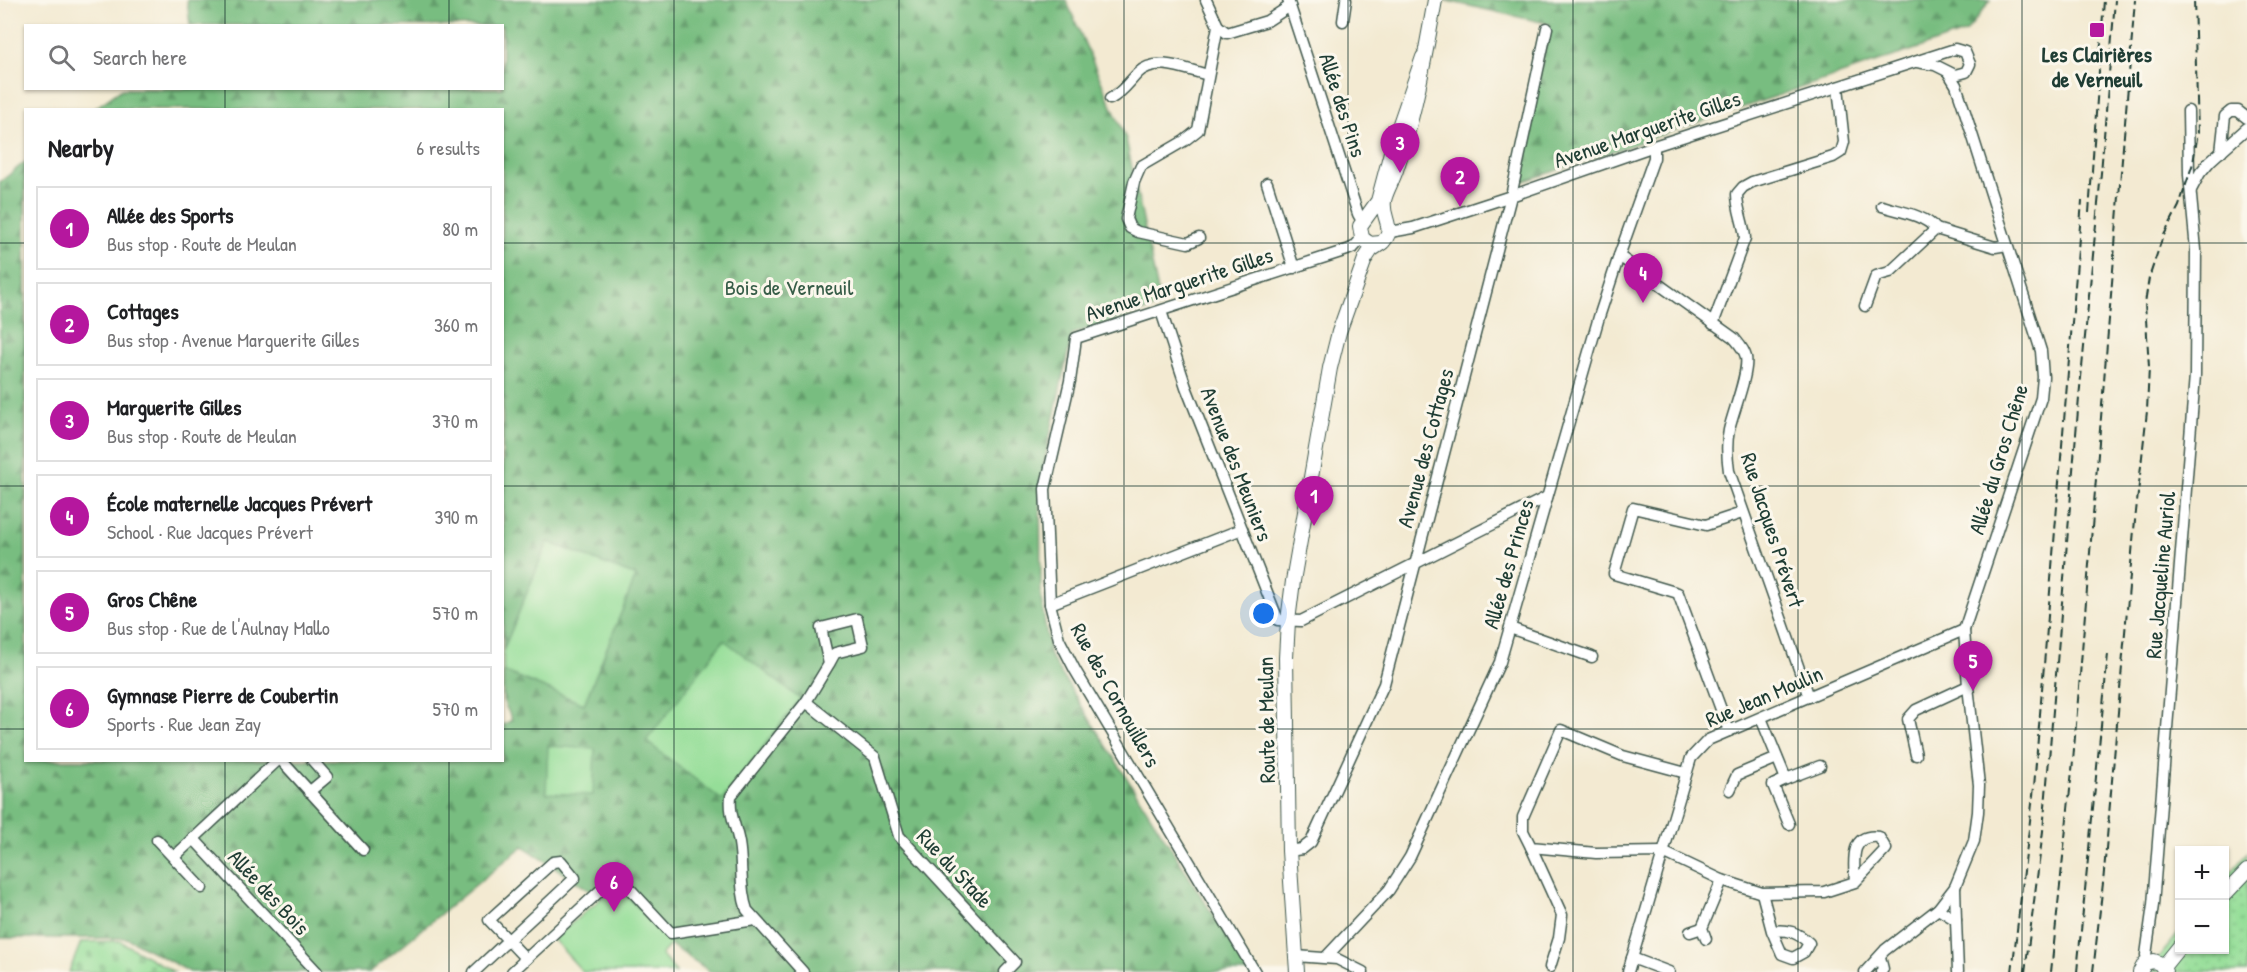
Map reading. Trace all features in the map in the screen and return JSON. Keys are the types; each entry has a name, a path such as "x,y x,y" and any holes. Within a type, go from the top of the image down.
{"main road":[{"path":"1423,57 1394,141 1376,206 1364,219 1359,230 1363,239 1374,245 1386,231 1383,202 1401,154 1423,57 1435,0"},
{"path":"1364,219 1378,215 1386,231"},
{"name":"Route de Meulan","path":"1297,972 1299,956 1292,850 1291,621 1336,370 1353,295 1362,265 1386,231"},
{"name":"Route de Meulan","path":"1362,265 1363,239"},
{"path":"2229,890 2247,871"},
{"path":"2144,967 2158,962 2164,969 2175,953"},
{"name":"Route de Meulan","path":"1299,956 1304,972"}],"street":[{"path":"1206,0 1218,26 1227,33 1267,21 1289,3"},
{"path":"1343,21 1346,0"},
{"name":"Allée des Pins","path":"1289,3 1358,214 1364,219"},
{"path":"1199,238 1188,243 1138,232 1130,228 1126,219 1134,182 1141,166 1184,141 1198,129 1218,26"},
{"name":"Avenue des Cottages","path":"1292,850 1307,846 1311,842 1384,684 1511,196 1547,28"},
{"path":"1917,62 1928,63 1947,71 1958,75 1966,72 1970,64 1968,55 1961,50 1950,51 1944,60 1947,71"},
{"name":"Avenue Marguerite Gilles","path":"1386,231 1413,228 1654,146 1950,51"},
{"path":"1110,99 1122,93 1136,75 1151,65 1163,64 1208,75"},
{"name":"Allée du Gros Chêne","path":"1865,972 1885,950 1938,909 1965,867 1974,841 1979,785 1964,630 2041,398 2043,377 2041,351 1965,112 1956,86 1947,71"},
{"name":"Allée du Gros Chêne","path":"1965,112 1963,102 1966,72"},
{"path":"1713,324 1745,238 1737,205 1737,194 1752,182 1833,157 1841,152 1844,142 1838,87"},
{"name":"Rue Jacqueline Auriol","path":"2144,967 2153,905 2195,375 2196,250 2188,111"},
{"path":"2221,152 2225,116 2235,111 2247,118"},
{"path":"2191,190 2200,173 2247,128"},
{"name":"Allée des Princes","path":"1326,957 1389,890 1410,857 1500,662 1619,256 1654,158 1654,146"},
{"name":"Avenue Marguerite Gilles","path":"1267,183 1294,268"},
{"path":"1882,206 1921,219 1936,229 1995,247 2007,245"},
{"path":"1865,306 1875,276 1890,272 1936,229"},
{"name":"Avenue Marguerite Gilles","path":"1076,338 1347,250 1363,239"},
{"path":"1347,250 1362,265"},
{"name":"Rue Jacques Prévert","path":"1619,256 1734,338 1747,359 1729,431 1726,451 1729,471 1809,698"},
{"name":"Avenue des Meuniers","path":"1161,311 1186,387 1278,620 1291,621"},
{"name":"Rue des Cornouillers","path":"1076,338 1070,381 1045,489 1050,604 1059,639 1075,670 1255,972"},
{"path":"1291,621 1301,621 1547,497"},
{"path":"1729,731 1678,593 1614,574 1633,508 1706,525 1742,513"},
{"path":"1050,604 1242,529"},
{"path":"803,972 747,910 742,897 740,844 730,810 731,796 806,702 829,664 835,653 863,646 857,619 821,628 829,664"},
{"path":"1510,628 1592,657"},
{"name":"Rue Jean Moulin","path":"1628,972 1686,773 1691,759 1699,748 1708,740 1964,630"},
{"path":"1916,754 1908,719 1916,710 1968,687"},
{"name":"Rue du Stade","path":"806,702 875,757 899,836 1015,962 1005,972"},
{"path":"1761,718 1786,779"},
{"path":"1550,967 1559,938 1562,915 1523,831 1522,817 1561,730 1623,756 1686,773"},
{"path":"1730,790 1737,775 1777,758"},
{"path":"174,857 277,762"},
{"path":"281,762 363,850"},
{"path":"309,792 327,777 314,762"},
{"path":"1789,824 1773,785 1820,766"},
{"name":"Allée des Bois","path":"193,838 317,972"},
{"path":"157,840 202,888"},
{"path":"1531,846 1596,853 1663,852 1722,880 1762,893 1824,892 1855,882"},
{"path":"474,972 508,940 574,878 561,861 553,862 489,920 508,940 526,958"},
{"path":"512,972 616,875 671,933 755,920"},
{"path":"1690,932 1704,934 1722,880"},
{"path":"1954,887 1958,972"},
{"path":"1762,893 1772,931"},
{"path":"1938,909 1956,920"},
{"path":"1299,956 1337,959 1363,972"},
{"path":"1880,957 1883,969 1881,972"},
{"path":"1632,958 1669,972"}],"green space":[{"name":"Bois de Verneuil","path":"187,0 1066,0 1126,139 1161,306 1072,334 1040,481 1041,598 1050,656 1249,972 711,972 523,846 370,972 190,972 127,938 0,938 0,182 24,163 24,762 504,762 504,724 512,720 504,702 504,671 584,704 636,576 548,542 504,649 504,108 95,108 121,90 504,90 504,24 190,24"},
{"path":"1443,0 1991,0 1966,32 1516,184 1550,24"},
{"path":"548,542 636,576 584,704 504,671 504,649"},
{"path":"724,640 800,699 722,800 646,741"},
{"path":"548,746 595,749 593,795 546,793"},
{"path":"2247,853 2247,972 2147,972 2175,938 2175,954 2229,954 2229,875"},
{"path":"616,886 673,942 661,955 676,972 583,972 553,939"},
{"path":"120,941 174,972 69,972 81,942"}],"railway":[{"path":"2089,213 2104,0"},
{"path":"2025,972 2043,831 2115,0"},
{"path":"2051,972 2073,761 2135,0"},
{"path":"2093,972 2147,411 2149,367 2145,303 2149,278 2162,239 2179,206 2193,163 2198,133 2194,0"},
{"path":"2012,972 2034,787 2082,201"},
{"path":"2077,972 2108,654"}],"place":[{"name":"Les Clairières de Verneuil","path":"2097,30"},
{"name":"Marguerite Gilles","path":"1400,173"},
{"name":"Cottages","path":"1460,207"},
{"name":"École maternelle Jacques Prévert","path":"1643,303"},
{"name":"Allée des Sports","path":"1314,526"},
{"name":"Gros Chêne","path":"1973,691"},
{"name":"Gymnase Pierre de Coubertin","path":"614,912"}]}
